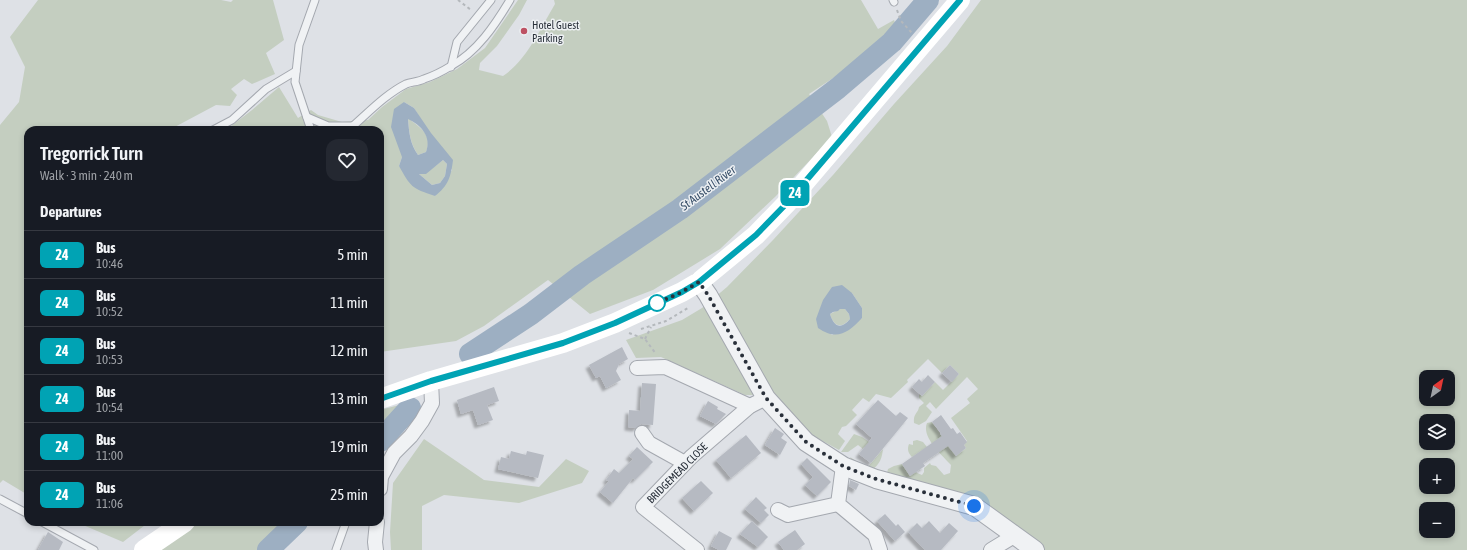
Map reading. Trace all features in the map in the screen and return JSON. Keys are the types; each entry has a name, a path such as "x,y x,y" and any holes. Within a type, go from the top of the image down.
{"main road":[{"path":"384,398 431,381 563,343 615,323 682,292 704,288 787,203 960,0"},
{"path":"144,550 179,526"}],"street":[{"path":"704,288 766,398 806,442 843,466 876,479 974,506 1035,550"},
{"path":"637,368 665,367 750,406"},
{"path":"384,473 394,452 411,436 422,421 432,403 431,381"},
{"name":"BRIDGEMEAD CLOSE","path":"697,550 643,507 685,463 750,406 766,398"},
{"path":"642,433 649,443 685,463"},
{"path":"838,504 843,466"},
{"path":"778,510 788,515 838,504"},
{"path":"838,504 875,535 880,550"},
{"path":"376,550 377,526"},
{"path":"991,550 1014,536"}],"lane":[{"path":"310,126 295,82 300,45 315,0"},
{"path":"451,67 457,42 491,0"},
{"path":"354,126 389,96 406,84 422,80 451,67 461,60 482,41 502,14 510,0"},
{"path":"221,126 232,120 266,89 296,71"},
{"path":"307,117 328,126"},
{"path":"0,499 24,512"},
{"path":"49,526 94,550"},
{"path":"336,550 345,526"}],"path":[{"path":"458,0 479,15"},
{"path":"901,21 909,30"},
{"path":"623,335 666,321 704,288"},
{"path":"645,339 651,326"},
{"path":"629,333 645,339 665,367"}],"green space":[{"path":"38,0 221,0 231,2 233,0 273,0 284,40 266,53 275,74 252,84 244,79 231,89 237,95 230,106 216,105 177,126 24,126 24,493 3,480 0,483 0,125 19,102 25,67 10,37"},
{"path":"518,0 527,0 519,15 497,46 480,63 479,70 503,76 512,69 526,53 555,4 554,0 861,0 878,29 894,20 897,28 868,55 809,94 827,121 832,137 776,196 720,249 653,290 590,314 548,280 484,326 456,341 384,351 384,126 231,126 279,87 298,118 311,110 318,115 342,122 368,120 382,107 406,89 430,82 457,69 485,48","holes":["404,102 414,108 452,170 435,196 399,166 402,157"]},
{"path":"981,0 1467,0 1467,550 1042,550 980,504 887,473 888,469 902,464 910,476 915,472 922,475 924,468 930,463 931,465 936,466 944,475 950,473 951,465 933,446 927,434 927,423 932,422 956,456 966,448 964,445 967,441 951,418 970,403 967,399 978,389 967,377 936,409 930,402 926,406 932,412 926,421 919,425 914,423 914,417 919,407 924,403 919,398 919,394 922,396 935,382 943,390 959,374 950,365 942,373 928,359 907,380 908,382 891,398 876,394 869,402 863,398 852,410 857,415 846,426 842,427 838,434 845,441 839,450 810,434 768,395 745,395 661,357 636,358 626,340 682,320 702,308 727,287 833,175 894,104 947,46","holes":["852,293 862,308 862,318 832,335 816,319"]},
{"path":"408,118 427,136 428,146 426,152 418,155 415,151 410,137"},
{"path":"443,160 447,164 445,176 440,183 432,185 419,174 434,167"},
{"path":"840,309 845,309 849,314 850,319 844,324 838,325 834,322 830,314"},
{"path":"407,403 384,429 384,409"},
{"path":"854,434 862,437 872,444 869,451 858,445 848,452 841,452"},
{"path":"424,439 484,480 539,487 566,459 589,471 582,483 519,503 444,495 422,506 422,550 391,550 390,532 393,483"},
{"path":"917,440 923,442 927,447 912,457 908,451 908,446 909,444 913,445 913,441"},
{"path":"883,449 880,461 872,470 854,464 850,457 867,468"},
{"path":"85,526 144,526 123,542"},
{"path":"194,526 286,526 260,550 158,550"}],"water":[{"path":"404,102 414,108 431,133 453,160 446,185 435,196 412,186 399,166 402,157 391,127 394,109","holes":["408,119 421,128 424,132 428,141 426,152 418,155 415,151 410,138","443,160 447,164 445,176 440,183 432,185 419,174 426,174"]},
{"path":"842,285 852,293 862,308 862,318 852,328 842,334 837,335 825,332 818,328 816,319 823,300 832,287","holes":["840,309 845,309 849,314 850,319 844,325 838,326 830,314"]}],"building":[{"path":"622,347 628,359 619,364 616,371 621,380 606,388 600,376 596,378 589,365"},
{"path":"950,365 959,374 952,382 942,373"},
{"path":"928,375 935,382 922,396 912,387 919,379 922,382"},
{"path":"642,383 656,384 653,425 641,424 636,428 628,427 629,410 640,411"},
{"path":"494,387 499,401 487,405 493,420 478,425 473,410 461,414 457,400"},
{"path":"878,400 896,416 900,412 908,418 871,463 859,454 872,438 856,424"},
{"path":"708,401 718,407 717,409 726,414 716,424 700,416"},
{"path":"941,415 951,429 953,428 957,434 960,432 967,442 964,445 966,448 956,456 948,446 923,463 925,466 910,476 902,464 942,436 932,422"},
{"path":"775,428 784,434 781,438 787,442 780,455 765,445"},
{"path":"746,435 761,453 731,478 716,460"},
{"path":"637,447 653,462 635,480 633,478 613,503 600,492 609,481 606,480 614,469 619,473 633,459 629,456"},
{"path":"511,451 526,455 527,451 544,455 538,478 498,469 501,457 509,459"},
{"path":"807,458 831,482 817,496 805,485 813,477 801,464"},
{"path":"850,480 859,484 856,490 849,486"},
{"path":"701,481 713,493 694,511 682,498"},
{"path":"756,497 767,508 764,510 769,515 761,523 745,509"},
{"path":"885,514 896,526 898,524 905,532 895,541 877,521"},
{"path":"752,521 768,537 758,547 740,534"},
{"path":"929,521 940,533 949,523 958,531 941,550 925,550 908,532 917,523 922,528"},
{"path":"795,530 805,544 797,550 784,550 778,542"},
{"path":"719,531 732,538 726,550 719,550 711,546"},
{"path":"48,532 63,542 59,550 38,550"}],"waterway":[{"name":"St Austell River","path":"470,354 531,314 582,275 680,209 838,88 892,42 928,0"},
{"name":"St Austell River","path":"384,437 410,408"},
{"name":"St Austell River","path":"268,550 293,526"}],"bus line":[{"name":"24","path":"384,397 431,381 563,343 615,323 682,292 699,282 756,235 787,203 960,0"}],"place":[{"name":"Hotel Guest Parking","path":"524,31"}],"route":[{"path":"657,303 655,304 682,292 699,282 708,295 766,398 806,442 843,466 876,479 974,506"}]}
